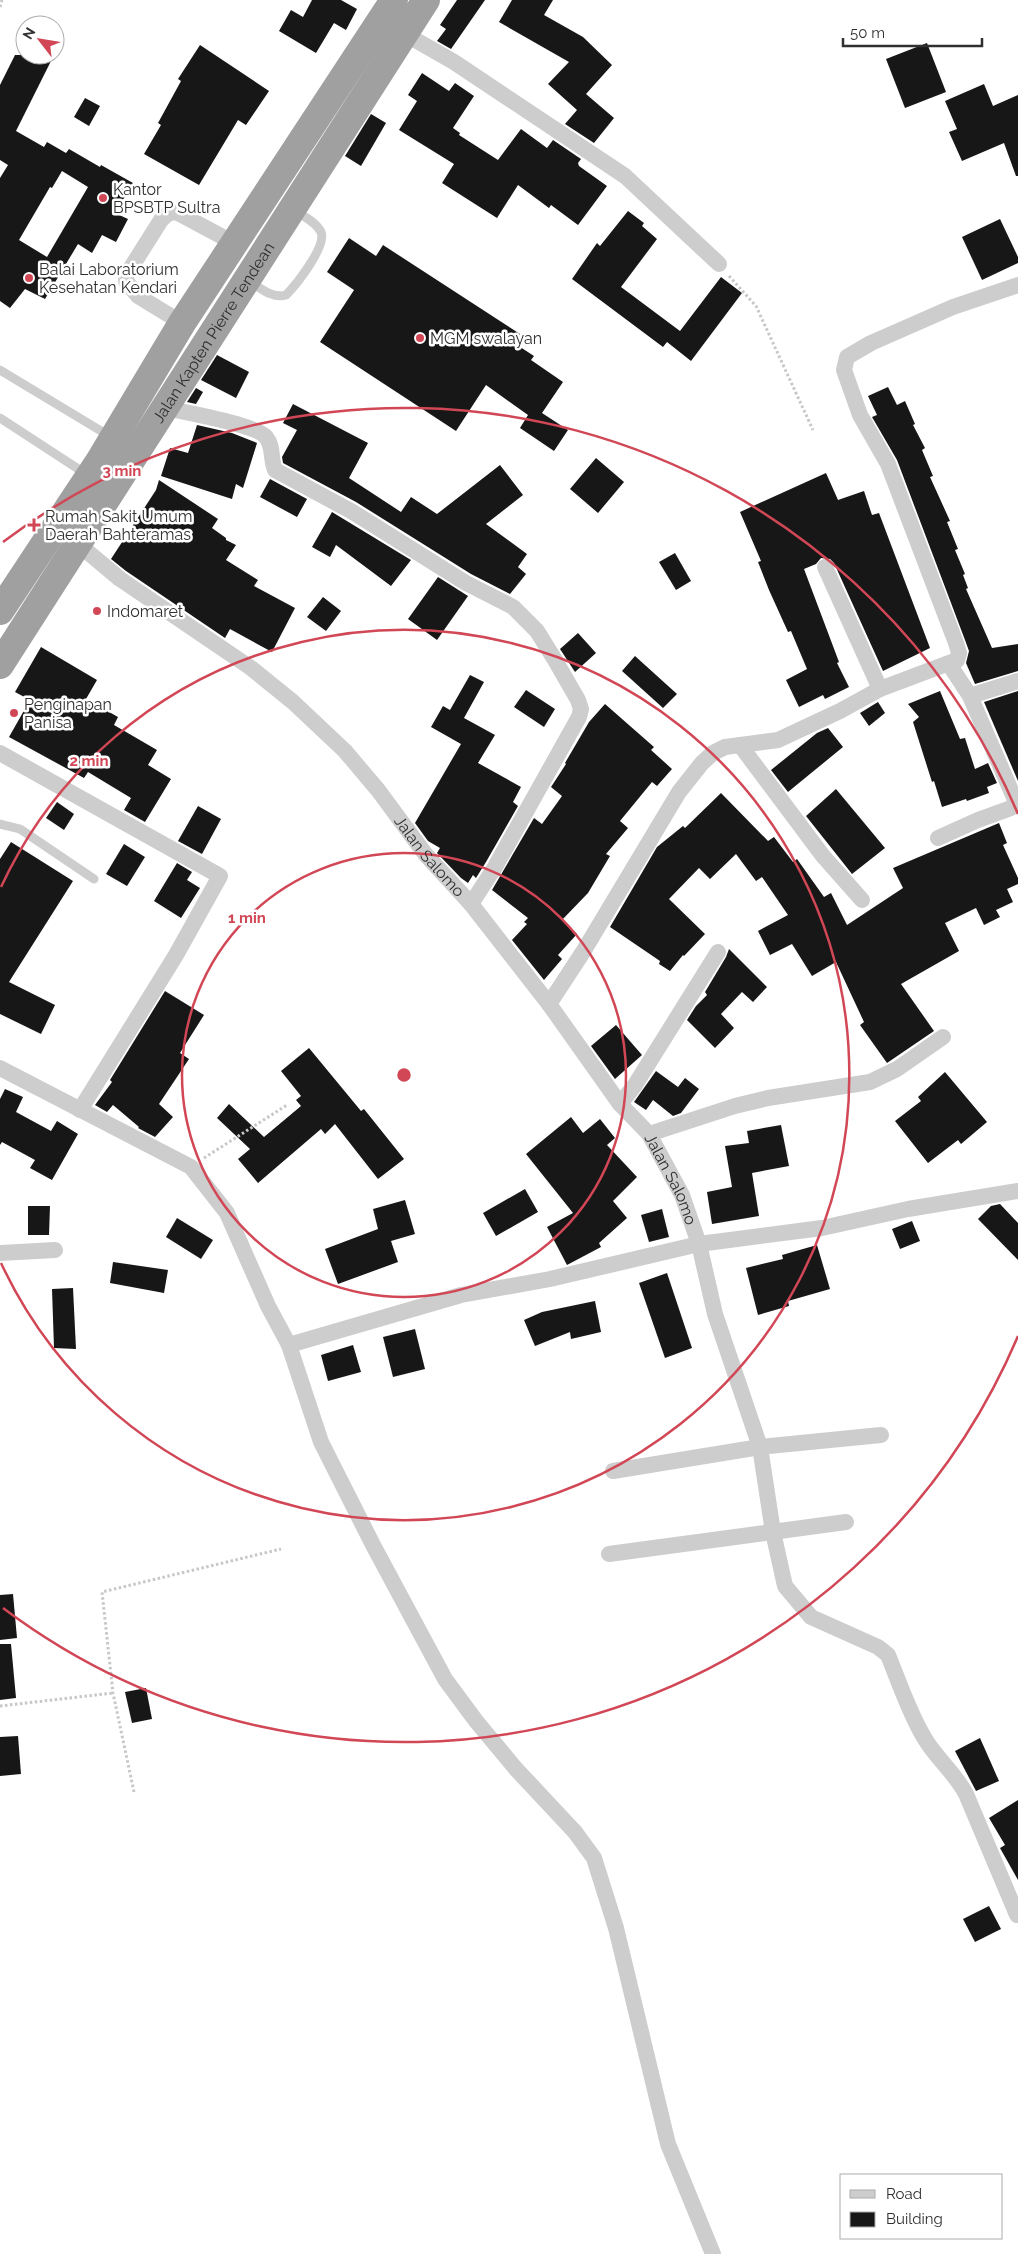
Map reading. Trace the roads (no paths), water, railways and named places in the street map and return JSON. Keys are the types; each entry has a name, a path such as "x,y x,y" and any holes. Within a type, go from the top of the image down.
{"highway":[{"name":"Jalan Kapten Pierre Tendean","path":"0,665 426,0"},
{"name":"Jalan Kapten Pierre Tendean","path":"0,611 100,458 182,323 389,1"},
{"path":"100,458 124,472"}],"street":[{"path":"405,34 454,62 626,176 719,264"},
{"path":"182,323 138,296 126,281 126,274 166,214 172,212 178,213 234,243"},
{"path":"549,1004 583,952 678,792 702,763 725,747 778,740 804,729 880,689 957,660 956,643 888,464 860,415 844,370 844,364 847,357 871,343 953,307 1018,285"},
{"path":"166,408 250,429 265,435 271,446 275,470 351,511 466,583 513,607 537,631 555,660 578,700 580,716 495,867 470,904"},
{"name":"Jalan Salomo","path":"77,543 127,583 251,668 317,724 364,771 426,855 470,904 549,1004 620,1104 649,1134 682,1195 699,1244 715,1314 760,1447 773,1532 785,1586 811,1617 878,1647 888,1655 921,1733 933,1751 959,1780 966,1794 1017,1915"},
{"path":"825,567 880,689"},
{"path":"938,838 1011,808 1016,802 970,696 949,664"},
{"path":"970,696 1018,681"},
{"path":"740,745 823,856 862,900"},
{"path":"0,753 220,876 176,955 80,1110"},
{"path":"620,1104 635,1086 718,952"},
{"path":"649,1134 735,1106 768,1098 870,1082 897,1069 942,1037"},
{"path":"0,1068 191,1167 227,1214 268,1306 289,1345 321,1442 373,1545 445,1679 476,1721 516,1769 575,1832 594,1858 616,1928 668,2144 713,2254"},
{"path":"289,1345 461,1295 550,1279 699,1244 822,1228 908,1209 1018,1190"},
{"path":"0,1253 55,1250"},
{"path":"613,1471 760,1447 881,1435"},
{"path":"609,1554 846,1522"}],"lane":[{"path":"247,279 271,294 279,297 286,295 318,252 322,242 322,234 317,226 292,208"},
{"path":"0,370 100,458"},
{"path":"0,418 100,458"},
{"path":"0,824 20,829 94,879"}],"place":[{"name":"Kantor BPSBTP Sultra","path":"103,198"},
{"name":"Balai Laboratorium Kesehatan Kendari","path":"29,278"},
{"name":"MGM swalayan","path":"420,338"},
{"name":"Rumah Sakit Umum Daerah Bahteramas","path":"34,525"},
{"name":"Indomaret","path":"97,611"},
{"name":"Penginapan Panisa","path":"14,713"}]}
